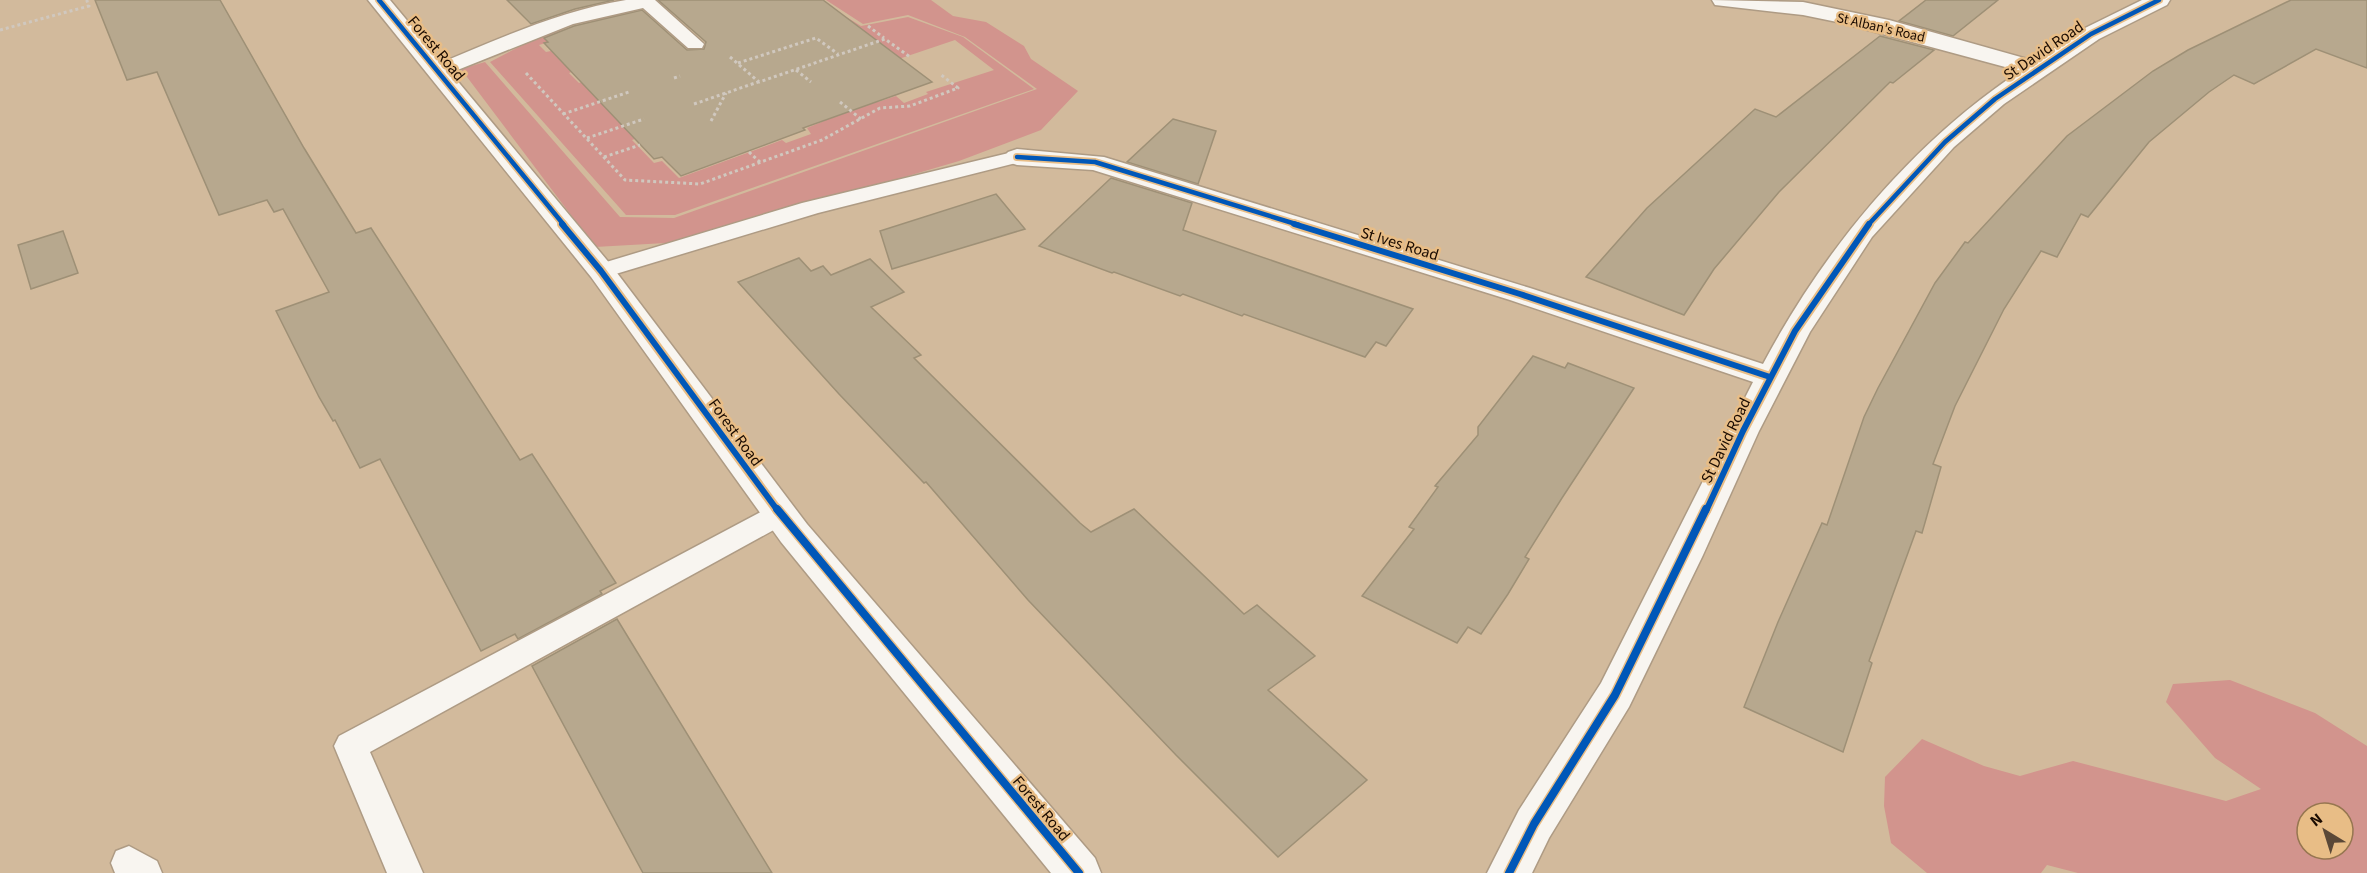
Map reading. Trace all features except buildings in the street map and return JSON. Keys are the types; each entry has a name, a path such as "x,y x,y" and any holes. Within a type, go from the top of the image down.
{"street":[{"name":"Forest Road","path":"379,0 601,271 780,514 1079,873"},
{"name":"St Alban's Road","path":"1723,0 1759,1 1884,25 2037,69"},
{"name":"St David Road","path":"1509,873 1534,824 1615,695 1770,377 1795,331 1855,242 1902,186 1995,99 2091,34 2159,0"},
{"name":"St Ives Road","path":"1017,157 1095,162 1520,294 1770,377"}],"lane":[{"path":"438,71 546,27 623,5 647,2 694,44"},
{"path":"601,271 810,208 1017,157"},
{"path":"405,873 351,746 780,514"}],"path":[{"path":"0,30 89,6 87,1 91,0"},
{"path":"868,26 910,57"},
{"path":"737,63 816,38 838,55"},
{"path":"694,104 885,39"},
{"path":"500,46 625,180 700,184 822,140 880,108 910,106 958,88 940,74"},
{"path":"732,59 759,82"},
{"path":"796,69 811,82"},
{"path":"674,78 680,76"},
{"path":"563,114 629,92"},
{"path":"711,121 727,93"},
{"path":"840,102 861,119"},
{"path":"587,138 644,119"},
{"path":"604,157 640,145"},
{"path":"749,152 760,162"}],"shaded area":[{"path":"826,0 931,0 953,16 986,22 1024,46 1031,59 1078,91 1041,130 959,161 683,242 595,247 461,69 485,62 620,217 674,218 1037,89 965,37 908,15 863,24"},
{"path":"621,12 641,14 539,45 546,52 551,51 560,60 563,59 574,71 569,73 579,83 585,81 638,138 632,140 654,163 662,161 679,178 782,140 786,143 811,134 807,128 824,121 822,118 875,100 878,102 896,96 904,103 928,94 926,92 994,70 955,40 872,68 843,15 861,26 908,17 963,37 1034,89 675,215 626,215 490,62 536,38"},
{"path":"2230,680 2315,713 2367,746 2367,873 2078,873 2047,865 2041,873 1927,873 1891,843 1884,806 1885,777 1922,739 1984,766 2020,776 2073,761 2226,801 2261,789 2215,758 2166,702 2173,684"}],"cycle path":[{"path":"379,0 601,271 794,533 1079,873"},
{"path":"1509,873 1534,824 1615,695 1685,555 1743,431 1795,331 1862,232 1945,142 1995,99 2091,34 2159,0"},
{"path":"1017,157 1095,162 1520,294 1770,377"}]}
